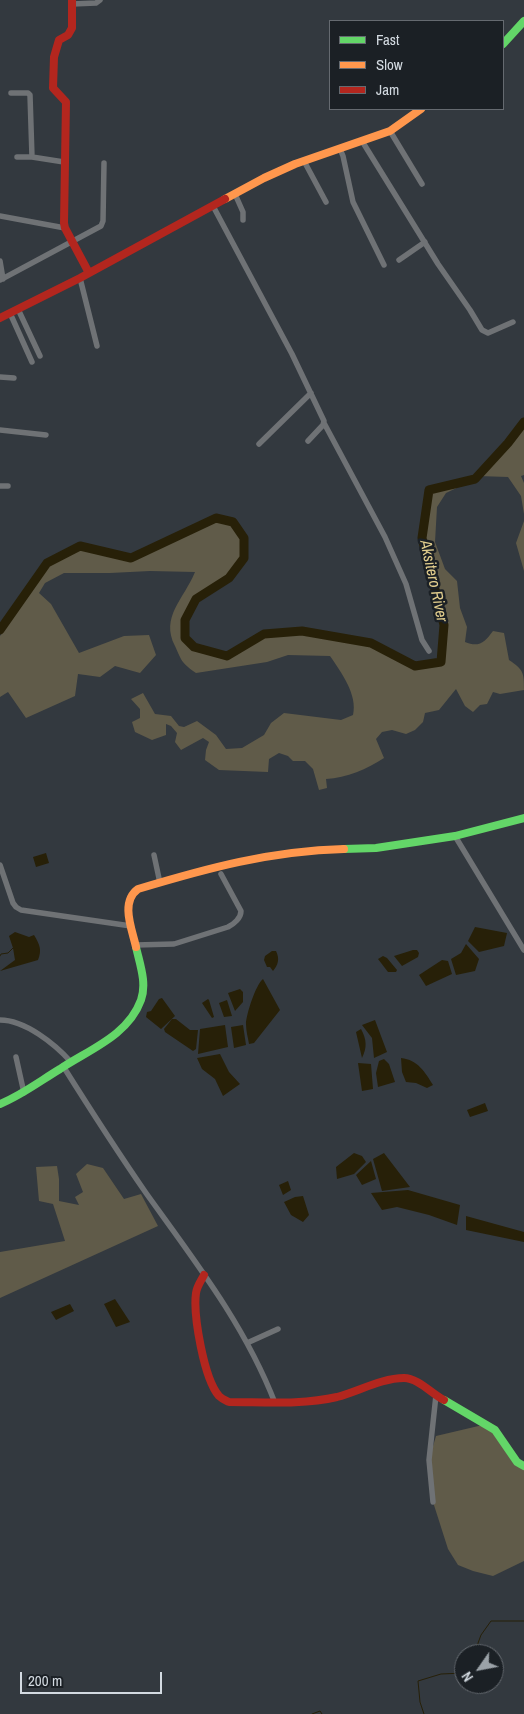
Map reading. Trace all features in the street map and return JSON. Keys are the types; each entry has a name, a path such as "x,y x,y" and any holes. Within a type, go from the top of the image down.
{"street":[{"path":"89,273 65,228 64,162 66,102 53,88 58,40 69,34 72,28 72,2 96,3 100,0"},
{"path":"504,43 524,21"},
{"path":"11,93 28,93 30,95 32,157"},
{"path":"0,318 80,278 264,178 304,161 390,131 420,110"},
{"path":"390,131 422,184"},
{"path":"362,141 446,277 482,330 488,333 513,322"},
{"path":"340,148 353,202 384,265"},
{"path":"17,157 32,157 64,162"},
{"path":"304,161 326,202"},
{"path":"0,261 2,280 87,232 98,228 102,224 104,163"},
{"path":"234,194 243,212 243,220"},
{"path":"213,206 288,346 324,423 385,537 406,584 422,640 429,651"},
{"path":"0,216 65,228"},
{"path":"399,260 425,242"},
{"path":"80,278 97,346"},
{"path":"18,309 40,356"},
{"path":"10,313 32,362"},
{"path":"0,377 14,378"},
{"path":"258,444 311,393"},
{"path":"308,441 324,423"},
{"path":"0,430 46,435"},
{"path":"0,486 8,486"},
{"path":"0,1104 13,1100 119,1032 140,1006 144,995 144,984 131,926 128,899 130,894 213,867 254,858 308,850 376,848 454,836 524,818"},
{"path":"454,836 524,950"},
{"path":"154,856 160,883"},
{"path":"0,865 16,908 131,926"},
{"path":"136,945 174,944 228,927 234,923 240,916 241,911 221,874"},
{"path":"0,1020 11,1021 27,1028 51,1043 67,1064 118,1153 204,1274 247,1342 275,1402"},
{"path":"16,1057 24,1093"},
{"path":"204,1274 196,1292 203,1360 212,1385 222,1399 229,1402 300,1402 336,1397 390,1380 404,1378 421,1384 436,1395 487,1424 495,1430 517,1462 524,1466"},
{"path":"247,1342 278,1329"},
{"path":"433,1502 429,1460 436,1395"}],"shaded area":[{"path":"524,420 524,475 521,476 524,483 524,514 521,496 508,477 478,476"},
{"path":"475,479 446,493 437,507 435,542 445,569 457,581 460,608 467,627 465,642 478,644 484,641 493,631 504,633 509,660 522,672 524,690 500,694 493,692 487,704 480,705 473,712 465,706 456,689 439,710 425,713 423,722 415,730 406,734 392,730 382,732 376,739 384,758 357,772 342,777 326,779 327,788 319,790 313,769 305,761 293,761 288,756 279,753 269,759 268,772 219,770 205,760 209,742 203,738 181,750 175,742 177,733 171,726 166,724 166,735 152,740 135,732 132,722 140,718 140,709 131,699 143,693 155,714 171,716 179,726 184,727 197,721 216,735 226,749 242,748 264,735 271,723 284,713 341,720 353,715 353,700 348,684 330,656 288,655 267,662 196,673 188,667 181,659 175,646 170,626 175,608 195,572 64,573 45,583 39,593 51,604 79,653 124,636 149,635 156,655 140,673 115,666 100,677 78,674 75,696 26,718 8,692 0,697 0,636 34,588 47,563 80,546 131,558 216,518 233,522 244,538 244,558 229,578 196,599 185,620 185,638 194,647 227,656 264,634 302,631 371,643 415,666 440,662 444,625 422,538 429,490"},
{"path":"524,521 524,571 516,543"},
{"path":"46,853 49,863 36,867 33,857"},
{"path":"475,927 507,933 504,946 479,952 468,941"},
{"path":"15,932 29,937 34,935 40,948 38,960 0,971 15,960 9,936"},
{"path":"466,944 479,959 475,971 456,975 451,959 461,953"},
{"path":"417,950 419,953 418,957 402,966 394,956"},
{"path":"272,951 276,951 278,959 273,971 270,967 267,967 264,960 265,956"},
{"path":"383,956 397,970 396,972 388,972 378,959"},
{"path":"442,960 448,961 452,974 426,986 419,975"},
{"path":"263,979 280,1010 254,1043 249,1044 246,1020 255,993"},
{"path":"240,989 243,992 243,1002 235,1011 228,993"},
{"path":"162,998 175,1016 161,1029 146,1017 147,1012 151,1011 159,999"},
{"path":"208,999 214,1017 212,1018 202,1003"},
{"path":"227,1000 232,1016 224,1017 219,1003"},
{"path":"172,1019 176,1019 190,1030 198,1030 196,1049 193,1051 165,1032 164,1029"},
{"path":"375,1020 387,1052 374,1058 372,1038 362,1025"},
{"path":"225,1025 228,1047 198,1054 200,1029"},
{"path":"243,1025 246,1045 234,1048 231,1027"},
{"path":"361,1029 366,1044 362,1058 356,1032"},
{"path":"220,1054 229,1072 240,1084 223,1096 215,1079 202,1069 197,1058"},
{"path":"401,1058 416,1064 424,1071 433,1085 427,1088 416,1083 406,1082 402,1072"},
{"path":"384,1059 389,1064 395,1082 378,1087 376,1073 379,1061"},
{"path":"358,1063 371,1064 373,1089 362,1091"},
{"path":"485,1103 488,1111 470,1117 467,1110"},
{"path":"354,1153 362,1156 366,1162 354,1174 337,1179 336,1167"},
{"path":"384,1153 410,1187 382,1191 373,1159"},
{"path":"371,1161 376,1179 362,1185 356,1175"},
{"path":"87,1164 103,1168 124,1199 141,1194 158,1226 0,1298 0,1252 65,1241 53,1204 39,1201 36,1167 57,1166 59,1201 79,1205 75,1197 83,1192 76,1174"},
{"path":"288,1181 291,1190 283,1195 279,1185"},
{"path":"408,1190 460,1205 457,1225 429,1215 397,1207 382,1210 371,1193"},
{"path":"303,1196 309,1215 303,1222 291,1215 284,1202"},
{"path":"466,1216 524,1232 524,1242 466,1230"},
{"path":"115,1299 130,1322 116,1327 104,1304"},
{"path":"70,1304 74,1311 56,1320 51,1312"},
{"path":"487,1424 524,1465 524,1561 493,1576 458,1565 448,1549 433,1502 429,1460 436,1436"}],"waterway":[{"name":"Aksitero River","path":"0,630 47,563 80,546 131,558 216,518 233,522 244,538 244,558 229,578 196,599 185,620 185,638 194,647 227,656 264,634 302,631 371,643 415,666 441,662 444,625 422,538 429,490 475,479 508,443 524,422"},
{"path":"0,956 1,954 8,953 13,948"},
{"path":"478,1644 481,1635 491,1621 524,1621"},
{"path":"424,1714 420,1702 418,1681 441,1674 454,1673"},
{"path":"312,1714 320,1711 322,1714"}],"traffic: fast":[{"path":"504,43 524,21"},
{"path":"344,849 376,848 455,836 524,818"},
{"path":"0,1104 106,1041 127,1023 135,1013 143,994 142,974 136,947"},
{"path":"444,1400 495,1430 517,1462 524,1466"}],"traffic: slow":[{"path":"225,199 295,164 390,131 420,110"},
{"path":"136,947 128,908 133,894 138,889 189,874 265,857 317,850 344,849"}],"traffic: jam":[{"path":"72,0 72,28 68,35 59,40 54,57 53,88 66,102 64,223 89,273"},
{"path":"0,318 80,278 225,199"},
{"path":"204,1275 196,1293 196,1316 204,1362 214,1388 219,1396 229,1402 324,1400 379,1382 404,1378 420,1383 444,1400"}]}
